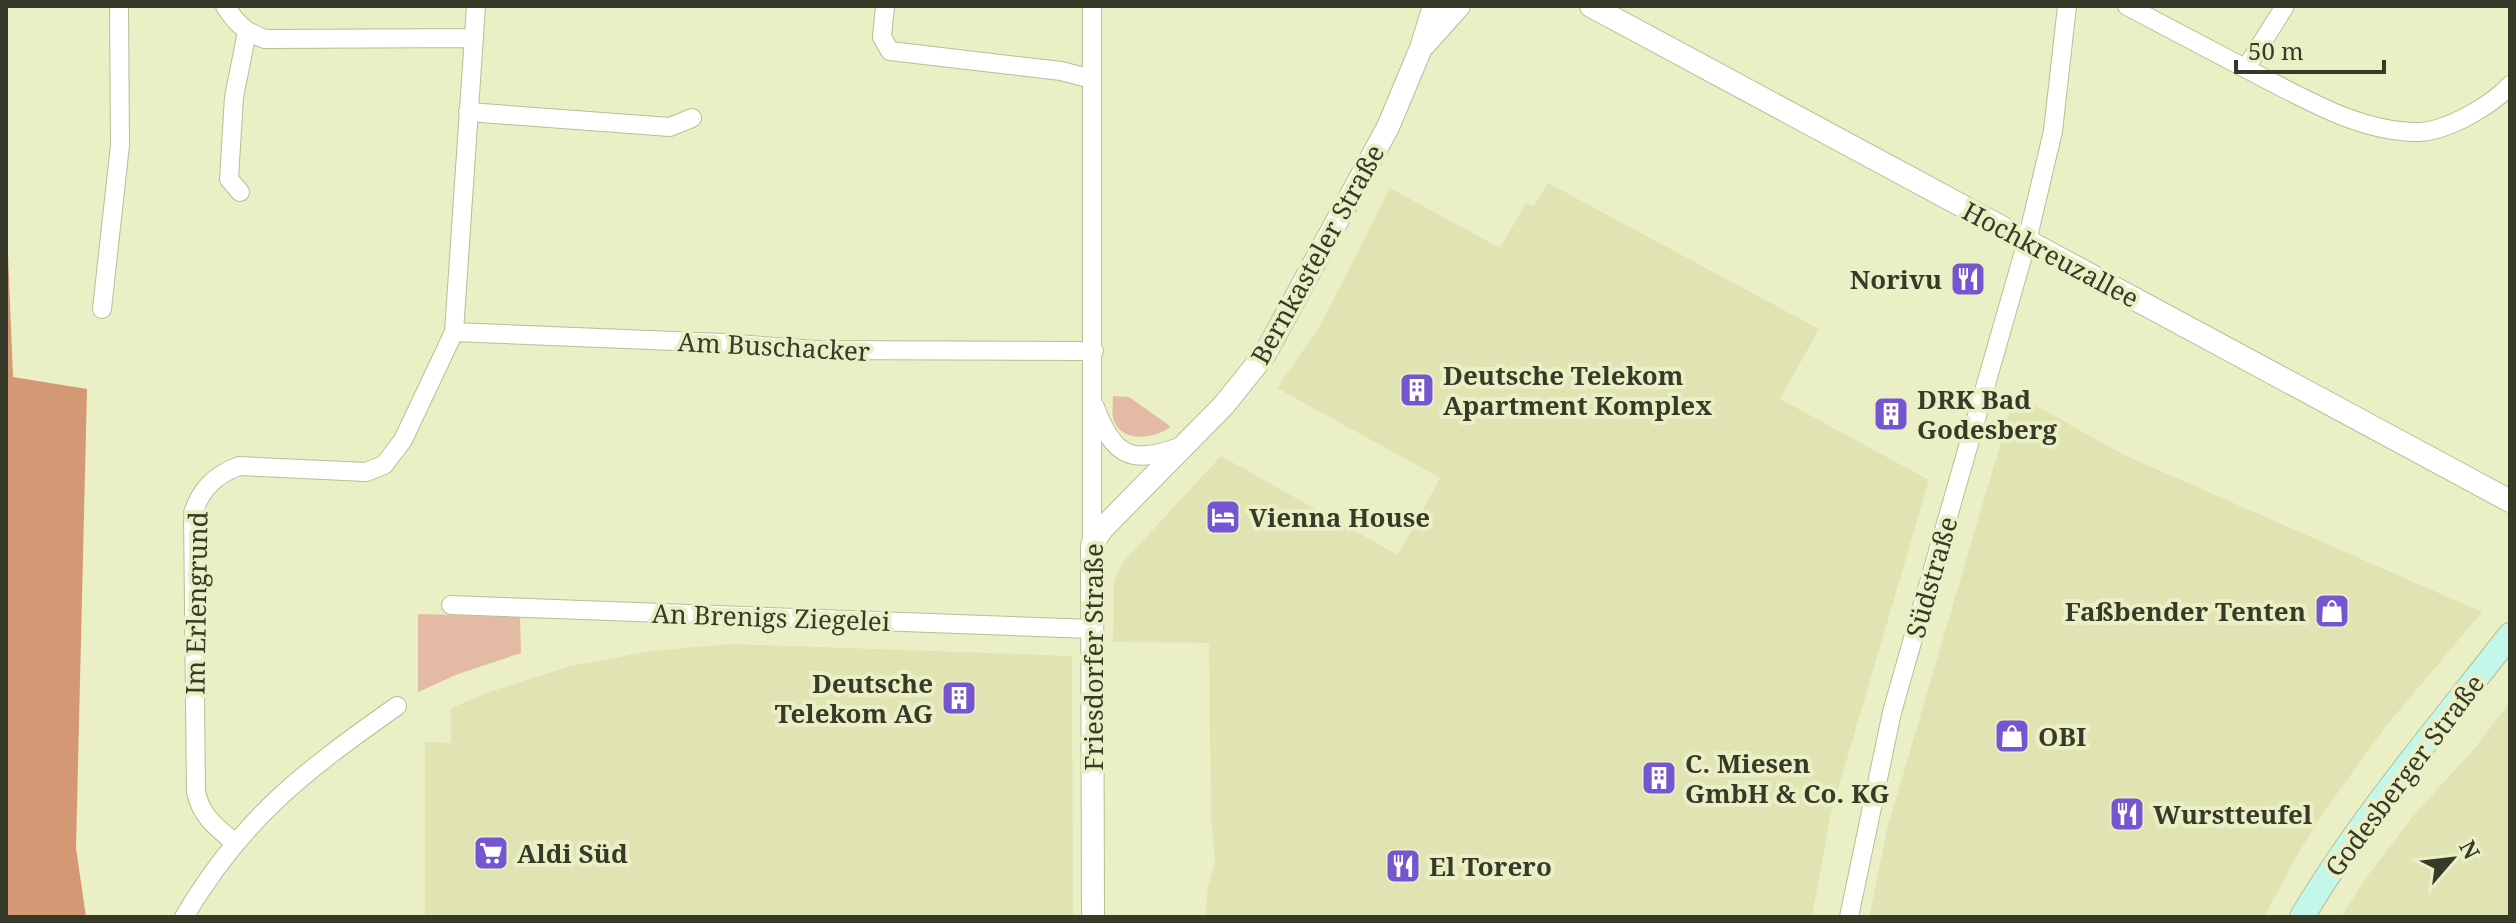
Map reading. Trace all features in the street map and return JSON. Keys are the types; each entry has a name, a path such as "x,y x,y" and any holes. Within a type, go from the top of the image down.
{"main road":[{"name":"Godesberger Straße","path":"2302,917 2377,802 2510,635"}],"street":[{"path":"102,309 120,145 119,6"},
{"path":"225,6 235,22 247,32 265,39 474,38"},
{"name":"Im Erlengrund","path":"234,842 206,817 199,806 196,792 193,513 198,498 214,480 239,466 366,472 384,465 403,440 454,332 476,6"},
{"path":"885,6 882,37 890,51 1061,71 1092,79"},
{"name":"Friesdorfer Straße","path":"1092,6 1093,917"},
{"name":"Bernkasteler Straße","path":"1092,545 1108,522 1224,405 1265,354 1388,127 1421,48 1434,6"},
{"path":"1421,48 1459,6"},
{"name":"Hochkreuzallee","path":"1591,6 2510,501"},
{"name":"Südstraße","path":"1849,917 1892,712 2027,241 2053,131 2067,6"},
{"path":"2127,6 2347,117 2390,130 2422,132 2467,117 2489,105 2510,85"},
{"path":"2246,68 2285,6"},
{"path":"240,192 229,179 234,97 247,32"},
{"path":"468,112 670,127 692,118"},
{"name":"Am Buschacker","path":"454,332 749,344 816,350 1094,351"},
{"name":"Friesdorfer Straße","path":"1091,397 1101,424 1126,454 1139,457 1159,455 1187,444"},
{"name":"An Brenigs Ziegelei","path":"451,605 1092,629"},
{"path":"184,917 234,842 299,777 397,706"},
{"path":"195,898 204,917"}],"shaded area":[{"path":"1548,183 1819,329 1780,399 1929,480 1831,813 1812,917 1205,917 1208,887 1215,863 1211,817 1209,643 1113,642 1114,582 1118,572 1124,561 1221,456 1398,555 1440,478 1277,388 1320,326 1390,188 1500,248 1526,203 1534,206"},
{"path":"6,205 13,377 87,389 76,848 86,917 6,917"},
{"path":"2015,394 2124,455 2482,612 2386,726 2326,809 2264,917 1869,917 1887,829"},
{"path":"1113,396 1129,397 1169,428 1148,436 1126,434 1114,420"},
{"path":"418,614 520,617 521,653 458,674 418,692"},
{"path":"731,644 1072,656 1073,917 425,917 425,742 451,743 451,708 492,691 571,666 650,651"},
{"path":"2510,702 2510,917 2341,917 2368,875 2414,815 2474,749"}],"place":[{"name":"Norivu","path":"1968,279"},
{"name":"Deutsche Telekom Apartment Komplex","path":"1417,390"},
{"name":"DRK Bad Godesberg","path":"1891,414"},
{"name":"Vienna House","path":"1223,517"},
{"name":"Faßbender Tenten","path":"2332,611"},
{"name":"Deutsche Telekom AG","path":"959,698"},
{"name":"OBI","path":"2012,736"},
{"name":"C. Miesen GmbH & Co. KG","path":"1659,778"},
{"name":"Wurstteufel","path":"2127,814"},
{"name":"Aldi Süd","path":"491,853"},
{"name":"El Torero","path":"1403,866"}]}
